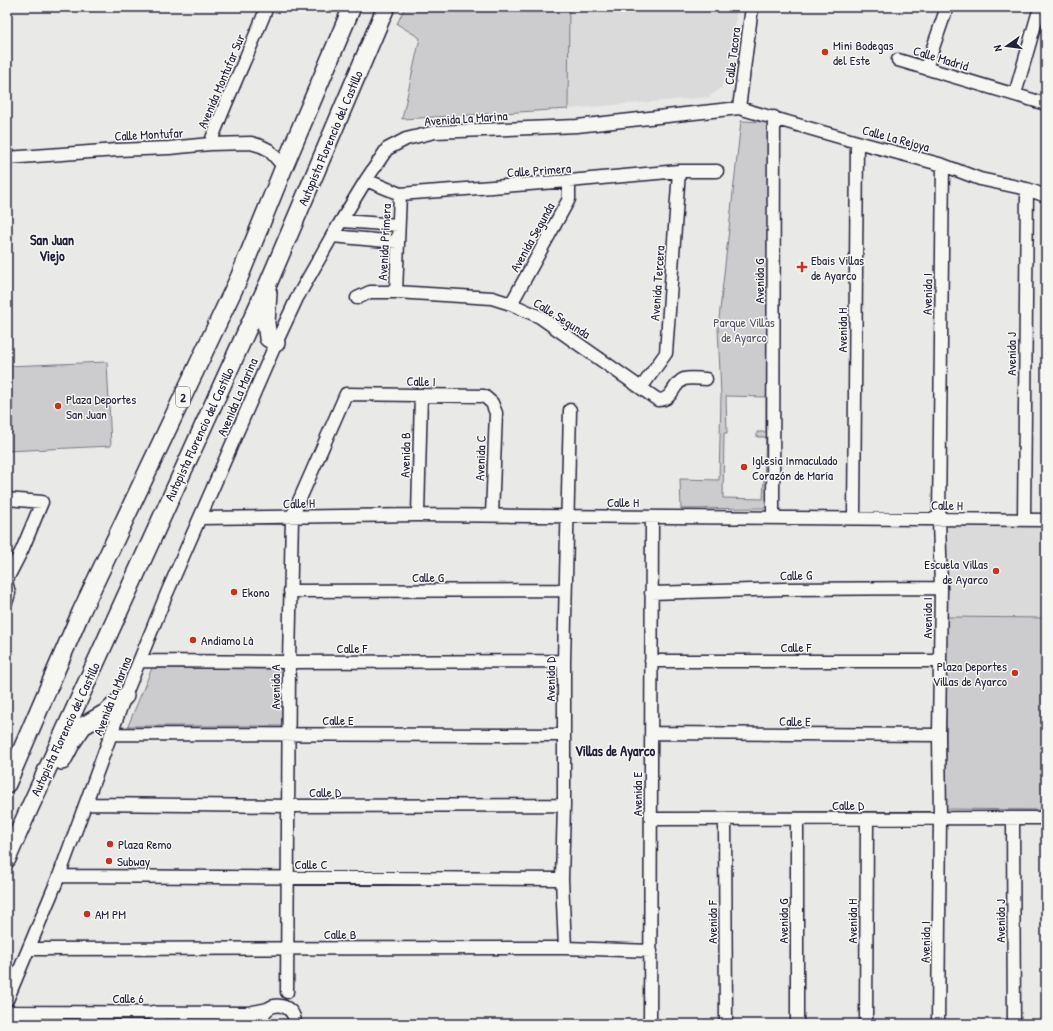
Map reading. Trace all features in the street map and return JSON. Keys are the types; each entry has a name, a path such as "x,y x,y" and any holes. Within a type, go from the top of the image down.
{"highway":[{"name":"2","path":"7,784 80,612 239,278 352,7"},
{"name":"Autopista Florencio del Castillo","path":"7,860 268,284 386,7"},
{"path":"268,284 266,323 268,338 276,343"},
{"path":"20,829 45,794 72,742 83,726 107,712 126,696"}],"street":[{"name":"Avenida Montufar Sur","path":"210,144 223,108 267,7"},
{"name":"Calle Tacora","path":"739,108 752,7"},
{"path":"926,68 947,7"},
{"path":"1015,94 1040,7"},
{"name":"Calle Madrid","path":"898,60 1046,104"},
{"name":"Calle La Rejoya","path":"739,108 943,165 980,179 1027,189 1046,196"},
{"name":"Avenida La Marina","path":"7,1000 59,876 140,661 276,343 297,298 332,236 387,149 406,139 435,132 577,126 739,108"},
{"name":"Avenida G","path":"773,518 774,117"},
{"name":"Avenida H","path":"854,518 857,142"},
{"name":"Calle Montufar","path":"7,158 210,144 251,143 270,150 284,167"},
{"name":"Avenida I","path":"938,1024 941,588 939,519 943,165"},
{"name":"Calle Primera","path":"366,180 400,194 569,182 679,171 717,171"},
{"name":"Avenida Tercera","path":"642,388 666,354 679,171"},
{"name":"Avenida Segunda","path":"511,304 569,199 569,182"},
{"name":"Avenida J","path":"1024,520 1027,189"},
{"name":"Avenida Primera","path":"396,292 400,194"},
{"path":"342,220 398,225"},
{"path":"332,236 397,242"},
{"name":"Calle Segunda","path":"357,298 370,292 396,292 492,298 511,304 540,317 658,400 664,400 669,396 680,381 684,379 689,378 706,380"},
{"name":"Calle I","path":"346,394 484,396 492,403"},
{"name":"Avenida A","path":"288,992 289,662 292,517 346,394"},
{"name":"Avenida B","path":"418,515 420,396"},
{"name":"Avenida C","path":"492,403 496,413 492,515"},
{"name":"Avenida D","path":"565,948 562,879 564,805 564,661 570,410"},
{"path":"7,499 42,502 22,550 7,579"},
{"name":"Calle H","path":"200,518 492,515 1046,520"},
{"name":"Avenida E","path":"650,1024 652,517"},
{"path":"7,585 9,593 7,600"},
{"name":"Calle G","path":"651,592 941,588"},
{"name":"Calle G","path":"290,591 565,590"},
{"name":"Calle F","path":"140,661 564,661"},
{"name":"Calle F","path":"651,661 940,661"},
{"name":"Calle E","path":"651,732 939,735"},
{"name":"Calle E","path":"112,734 564,734"},
{"name":"Calle D","path":"86,804 289,806 564,805"},
{"name":"Avenida G","path":"797,818 797,1024"},
{"name":"Calle D","path":"651,819 1046,818"},
{"name":"Avenida F","path":"725,819 726,1024"},
{"name":"Avenida H","path":"866,1024 867,819"},
{"name":"Avenida J","path":"1013,819 1014,1024"},
{"name":"Calle C","path":"59,876 562,879"},
{"name":"Calle B","path":"29,949 565,948 650,951"},
{"name":"Calle 6","path":"7,1012 248,1013 268,1009 278,1005 288,1008 292,1012 296,1023"},
{"path":"248,1013 261,1024 264,1013 268,1009"},
{"path":"153,1012 160,1024"}],"shaded area":[{"path":"569,7 737,7 730,68 721,88 709,97 568,109"},
{"name":"Escuela Villas de Ayarco","path":"945,524 1046,526 1046,618 946,617"}],"green space":[{"path":"405,7 569,7 568,109 402,119 420,38 397,24"},
{"name":"Parque Villas de Ayarco","path":"741,121 770,122 768,506 765,508 681,509 680,479 719,480 721,395 718,328","holes":["726,396 766,397 766,432 757,432 757,437 766,437 763,499 723,498 724,433 727,433"]},
{"name":"Plaza Deportes San Juan","path":"107,362 111,446 7,451 7,366"},
{"path":"946,617 1046,618 1046,810 946,809"},
{"path":"152,668 284,669 282,726 128,726"}],"place":[{"name":"Mini Bodegas del Este","path":"825,52"},
{"name":"Ebais Villas de Ayarco","path":"802,267"},
{"name":"Plaza Deportes San Juan","path":"58,406"},
{"name":"Iglesia Inmaculado Corazón de María","path":"744,467"},
{"name":"Escuela Villas de Ayarco","path":"996,571"},
{"name":"Ekono","path":"234,592"},
{"name":"Andiamo Là","path":"193,640"},
{"name":"Plaza Deportes Villas de Ayarco","path":"1015,673"},
{"name":"Plaza Remo","path":"110,844"},
{"name":"Subway","path":"109,861"},
{"name":"AM PM","path":"87,914"}],"district":[{"name":"San Juan Viejo","path":"52,248"},
{"name":"Villas de Ayarco","path":"615,750"}]}
